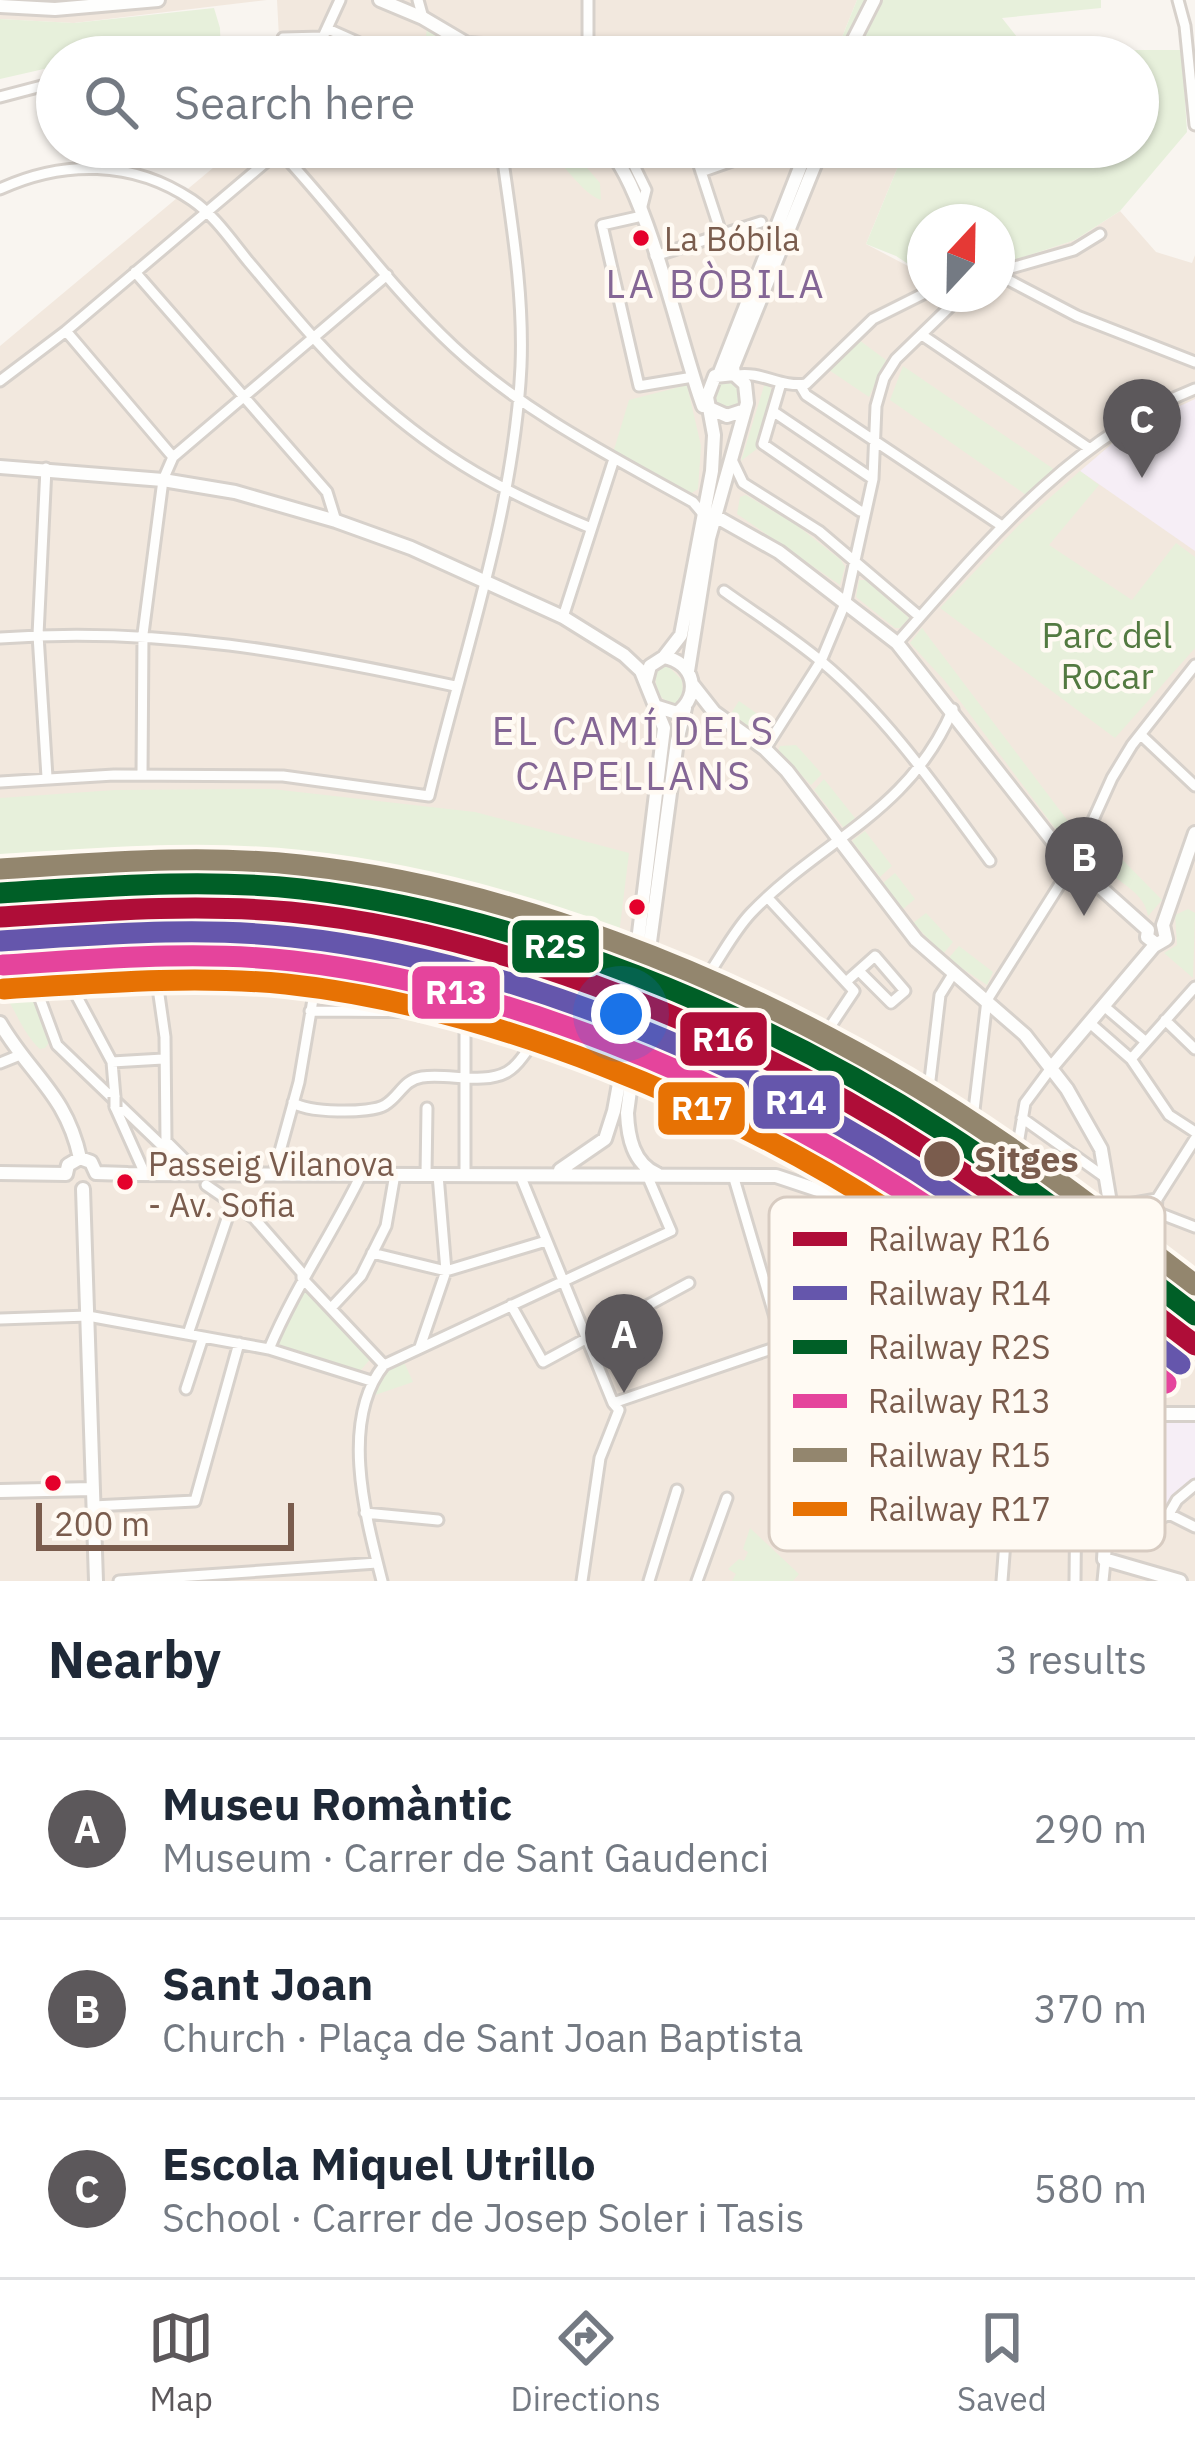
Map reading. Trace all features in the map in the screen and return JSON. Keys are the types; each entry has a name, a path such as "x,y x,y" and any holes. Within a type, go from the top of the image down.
{"street":[{"path":"0,6 55,9 158,0"},
{"path":"324,36 340,0"},
{"path":"418,0 423,18"},
{"path":"588,0 588,36"},
{"path":"857,36 874,0"},
{"path":"1178,0 1195,125"},
{"path":"390,2 451,36"},
{"path":"328,29 344,36"},
{"path":"0,97 36,88"},
{"path":"0,189 56,170 103,168 157,182 206,211 313,337 408,427 449,459 506,493 590,528"},
{"path":"0,381 66,331 257,168"},
{"path":"297,168 450,344 518,400 693,502 709,516 779,552 897,643 1038,823 1148,930 1149,940 1156,944"},
{"path":"0,782 47,777 283,776 429,796 506,493 518,400 520,289 504,168"},
{"path":"616,1174 598,1161 651,952 677,741 690,677 714,435 623,168"},
{"path":"635,168 646,190 642,213"},
{"path":"712,168 706,170 721,233"},
{"path":"706,406 707,391 730,350 800,168"},
{"path":"735,372 814,168"},
{"path":"642,213 602,225 639,386 693,376"},
{"path":"656,256 761,222"},
{"path":"1015,267 1075,250 1100,234"},
{"path":"135,272 326,492 336,521"},
{"path":"142,775 143,634 163,480 173,457 387,274"},
{"path":"1015,283 1077,316 1195,362"},
{"path":"688,359 697,369 717,375 735,372 800,385 819,373 851,336 907,302"},
{"path":"765,749 821,661 846,601 873,479 876,406 884,378 946,312"},
{"path":"66,331 173,457"},
{"path":"922,334 1090,449"},
{"path":"735,372 745,383 746,406"},
{"path":"646,681 681,635 709,516 746,406 755,385 766,378"},
{"path":"781,383 763,444 866,511"},
{"path":"800,385 806,395 1002,526"},
{"path":"897,643 1002,526 1090,449 1135,416 1195,389"},
{"path":"706,406 727,416 746,406"},
{"path":"773,411 873,479"},
{"path":"731,457 743,483 819,531 920,617"},
{"path":"563,617 614,459"},
{"path":"0,466 163,480 236,492 336,521 484,580 563,617 624,655 646,681 664,728 627,1113 633,1166 616,1174"},
{"path":"46,468 38,635 47,777"},
{"path":"693,502 709,494"},
{"path":"724,591 821,661 872,710 921,767 990,862"},
{"path":"0,638 143,634 297,652 455,686"},
{"path":"624,655 677,659 714,712 765,749 806,792 904,925 1024,1035 1094,1135 1110,1197"},
{"path":"970,1144 987,1000 1074,862 1112,778 1193,672"},
{"path":"656,706 669,713 686,707 714,712"},
{"path":"708,975 748,915 884,806 921,767 953,709"},
{"path":"1141,735 1195,786"},
{"path":"1163,925 1190,872 1195,833"},
{"path":"768,898 854,991 816,1048"},
{"path":"1148,930 1153,924 1163,925"},
{"path":"149,925 166,1037 166,1141 202,1179 254,1218 302,1273 269,1349"},
{"path":"1013,1174 1028,1095 1156,944 1168,936 1163,925"},
{"path":"26,930 234,926 358,942 474,970 517,984 563,1011 633,1031 769,1095 886,1164 887,1178 875,1197"},
{"path":"59,928 59,963 112,1062 115,1102 146,1174"},
{"path":"274,1173 293,1102 323,940"},
{"path":"19,943 57,1045 179,1162"},
{"path":"651,952 708,975 970,1144 1043,1197"},
{"path":"847,981 875,956 904,988 903,996 890,1003 859,971"},
{"path":"76,990 155,973"},
{"path":"915,1109 930,1080 940,995 953,974"},
{"path":"1131,1060 1195,987"},
{"path":"537,999 543,1023"},
{"path":"533,1037 527,1031 526,1005 537,999"},
{"path":"1105,1006 1146,1042"},
{"path":"310,1011 465,1012 465,1174"},
{"path":"293,1102 304,1109 373,1110 386,1105 412,1080 508,1072 552,1012 563,1011"},
{"path":"1165,1020 1195,1049"},
{"path":"0,1023 20,1055 61,1102 80,1158"},
{"path":"1090,1024 1131,1060 1168,1115 1195,1135 1160,1197"},
{"path":"0,1063 20,1055"},
{"path":"112,1062 163,1059"},
{"path":"420,1347 446,1271 427,1108"},
{"path":"1022,1118 1107,1179"},
{"path":"382,1581 356,1453 378,1373 420,1347 670,1231 652,1175 633,1149 616,1136 553,1173"},
{"path":"80,1158 91,1162 96,1173 93,1184 82,1189 71,1185 66,1174 68,1165 80,1158"},
{"path":"0,1173 66,1174"},
{"path":"96,1173 202,1179 274,1173 776,1176 840,1197"},
{"path":"332,1307 361,1276 386,1226 395,1174"},
{"path":"302,1278 361,1175"},
{"path":"520,1175 612,1402 769,1350"},
{"path":"733,1175 769,1297"},
{"path":"82,1189 96,1581"},
{"path":"820,1190 822,1197"},
{"path":"188,1334 232,1201"},
{"path":"1165,1210 1195,1227"},
{"path":"372,1253 446,1271 546,1241"},
{"path":"302,1278 332,1307 378,1373"},
{"path":"511,1305 543,1362 689,1283"},
{"path":"1165,1299 1195,1306"},
{"path":"1165,1300 1195,1318"},
{"path":"0,1319 88,1316 378,1373"},
{"path":"186,1389 203,1337"},
{"path":"93,1506 194,1501 239,1343"},
{"path":"582,1581 601,1458 619,1409 616,1402"},
{"path":"1165,1516 1195,1485"},
{"path":"0,1491 92,1490"},
{"path":"649,1581 677,1490"},
{"path":"697,1581 727,1498"},
{"path":"365,1513 438,1520"},
{"path":"1169,1514 1195,1528"},
{"path":"1002,1581 1004,1551"},
{"path":"1103,1581 1105,1551"},
{"path":"1106,1561 1180,1581"},
{"path":"119,1581 377,1563"}],"shaded area":[{"path":"0,0 267,0 74,23 0,19"},
{"path":"277,0 857,0 842,36 279,36"},
{"path":"213,168 897,168 866,244 907,266 907,312 1015,312 1015,260 1075,240 1120,211 1156,252 1192,263 1195,255 1195,1334 1165,1311 1165,1197 1029,1197 986,1163 786,1047 602,974 594,963 416,912 329,897 296,897 289,890 152,883 150,896 0,904 0,346"},
{"path":"1195,399 1195,551 1080,471 1128,430"},
{"path":"145,921 292,923 408,941 590,996 659,1024 683,1043 691,1039 726,1065 778,1088 888,1152 898,1136 981,1188 979,1192 986,1197 769,1197 769,1551 1165,1551 1165,1330 1195,1354 1195,1581 0,1581 0,928"},
{"path":"1165,1418 1195,1418 1195,1479 1168,1506"}],"green space":[{"path":"857,0 1101,0 1101,8 1002,18 1016,36 842,36"},
{"path":"214,8 220,36 36,36 36,71 0,79 0,19 74,23"},
{"path":"1159,50 1182,50 1187,132 1159,165"},
{"path":"565,168 587,168 600,183 601,200"},
{"path":"897,168 1156,168 1120,211 1075,240 1015,260 1015,204 907,204 907,263 866,244"},
{"path":"859,340 886,360 869,397 829,370"},
{"path":"903,366 1055,470 1029,497 890,400"},
{"path":"728,381 739,385 743,396 739,407 728,411 717,407 713,396 717,385"},
{"path":"687,385 701,446 698,489 690,494 613,453 629,400"},
{"path":"764,386 774,393 758,448 741,461"},
{"name":"Parc del Rocar","path":"1080,471 1099,485 1049,545 1132,600 1176,543 1195,557 1195,648 1115,738 940,608 1019,525"},
{"path":"746,495 795,524 841,560 845,567 840,585 737,514 740,497"},
{"path":"859,580 866,580 909,618 900,628 856,597"},
{"path":"922,628 1077,833 1069,847 945,681 910,643"},
{"path":"666,664 682,680 683,695 677,704 665,701 657,688 656,670"},
{"path":"739,701 772,724 765,738 730,715"},
{"path":"796,745 822,774 811,785 778,751 780,746"},
{"path":"824,779 855,818 844,828 814,790"},
{"path":"272,789 475,812 629,853 615,967 498,932 341,896 182,893 0,899 0,798 115,790"},
{"path":"865,831 892,866 880,877 852,841"},
{"path":"1101,838 1162,900 1148,916 1140,898 1100,863 1095,854"},
{"path":"895,873 915,899 903,909 883,883"},
{"path":"1188,909 1195,913 1193,978 1164,953 1177,945 1175,915"},
{"path":"926,913 953,942 943,954 913,923"},
{"path":"959,946 993,972 987,985 948,959"},
{"path":"9,951 19,955 51,1040 45,1048 40,1049 29,1037 3,992"},
{"path":"402,973 449,975 449,1004 403,1004"},
{"path":"305,1283 372,1357 360,1371 275,1344"},
{"path":"398,1358 413,1382 375,1395 371,1381"},
{"path":"750,1528 769,1551 799,1574 793,1581 732,1581 736,1574 728,1569 739,1559 744,1561 748,1552 743,1549"}],"tunnel":[{"path":"770,1100 763,1115 774,1126"}],"rail line":[{"name":"R15","path":"0,869 188,860 300,865 378,876 535,915 690,972 836,1042 943,1103 1079,1197"},
{"name":"R2S","path":"0,893 188,884 263,886 384,902 469,921 636,975 796,1047 944,1132 1038,1197"},
{"name":"R16","path":"0,917 254,909 372,924 456,942 624,996 706,1031 861,1109 996,1197"},
{"name":"R14","path":"1,941 110,934 256,934 372,949 453,967 535,991 696,1053 847,1129 954,1197"},
{"name":"R13","path":"3,965 184,956 257,958 372,973 452,991 610,1042 686,1075 761,1110 912,1197"},
{"name":"R17","path":"4,989 251,981 363,996 443,1014 523,1037 680,1098 756,1134 866,1197"},
{"name":"R15","path":"1165,1262 1195,1285"},
{"name":"R2S","path":"1165,1292 1195,1315"},
{"name":"R16","path":"1165,1322 1195,1345"},
{"name":"R14","path":"1165,1353 1180,1364"}],"place":[{"name":"La Bóbila","path":"641,238"},
{"name":"Escola Miquel Utrillo","path":"1142,478"},
{"name":"Sant Joan","path":"1084,916"},
{"name":"Sitges","path":"942,1159"},
{"name":"Passeig Vilanova - Av. Sofia","path":"125,1182"},
{"name":"Museu Romàntic","path":"624,1393"}],"district":[{"name":"LA BÒBILA","path":"716,284"},
{"name":"EL CAMÍ DELS CAPELLANS","path":"634,754"}]}
